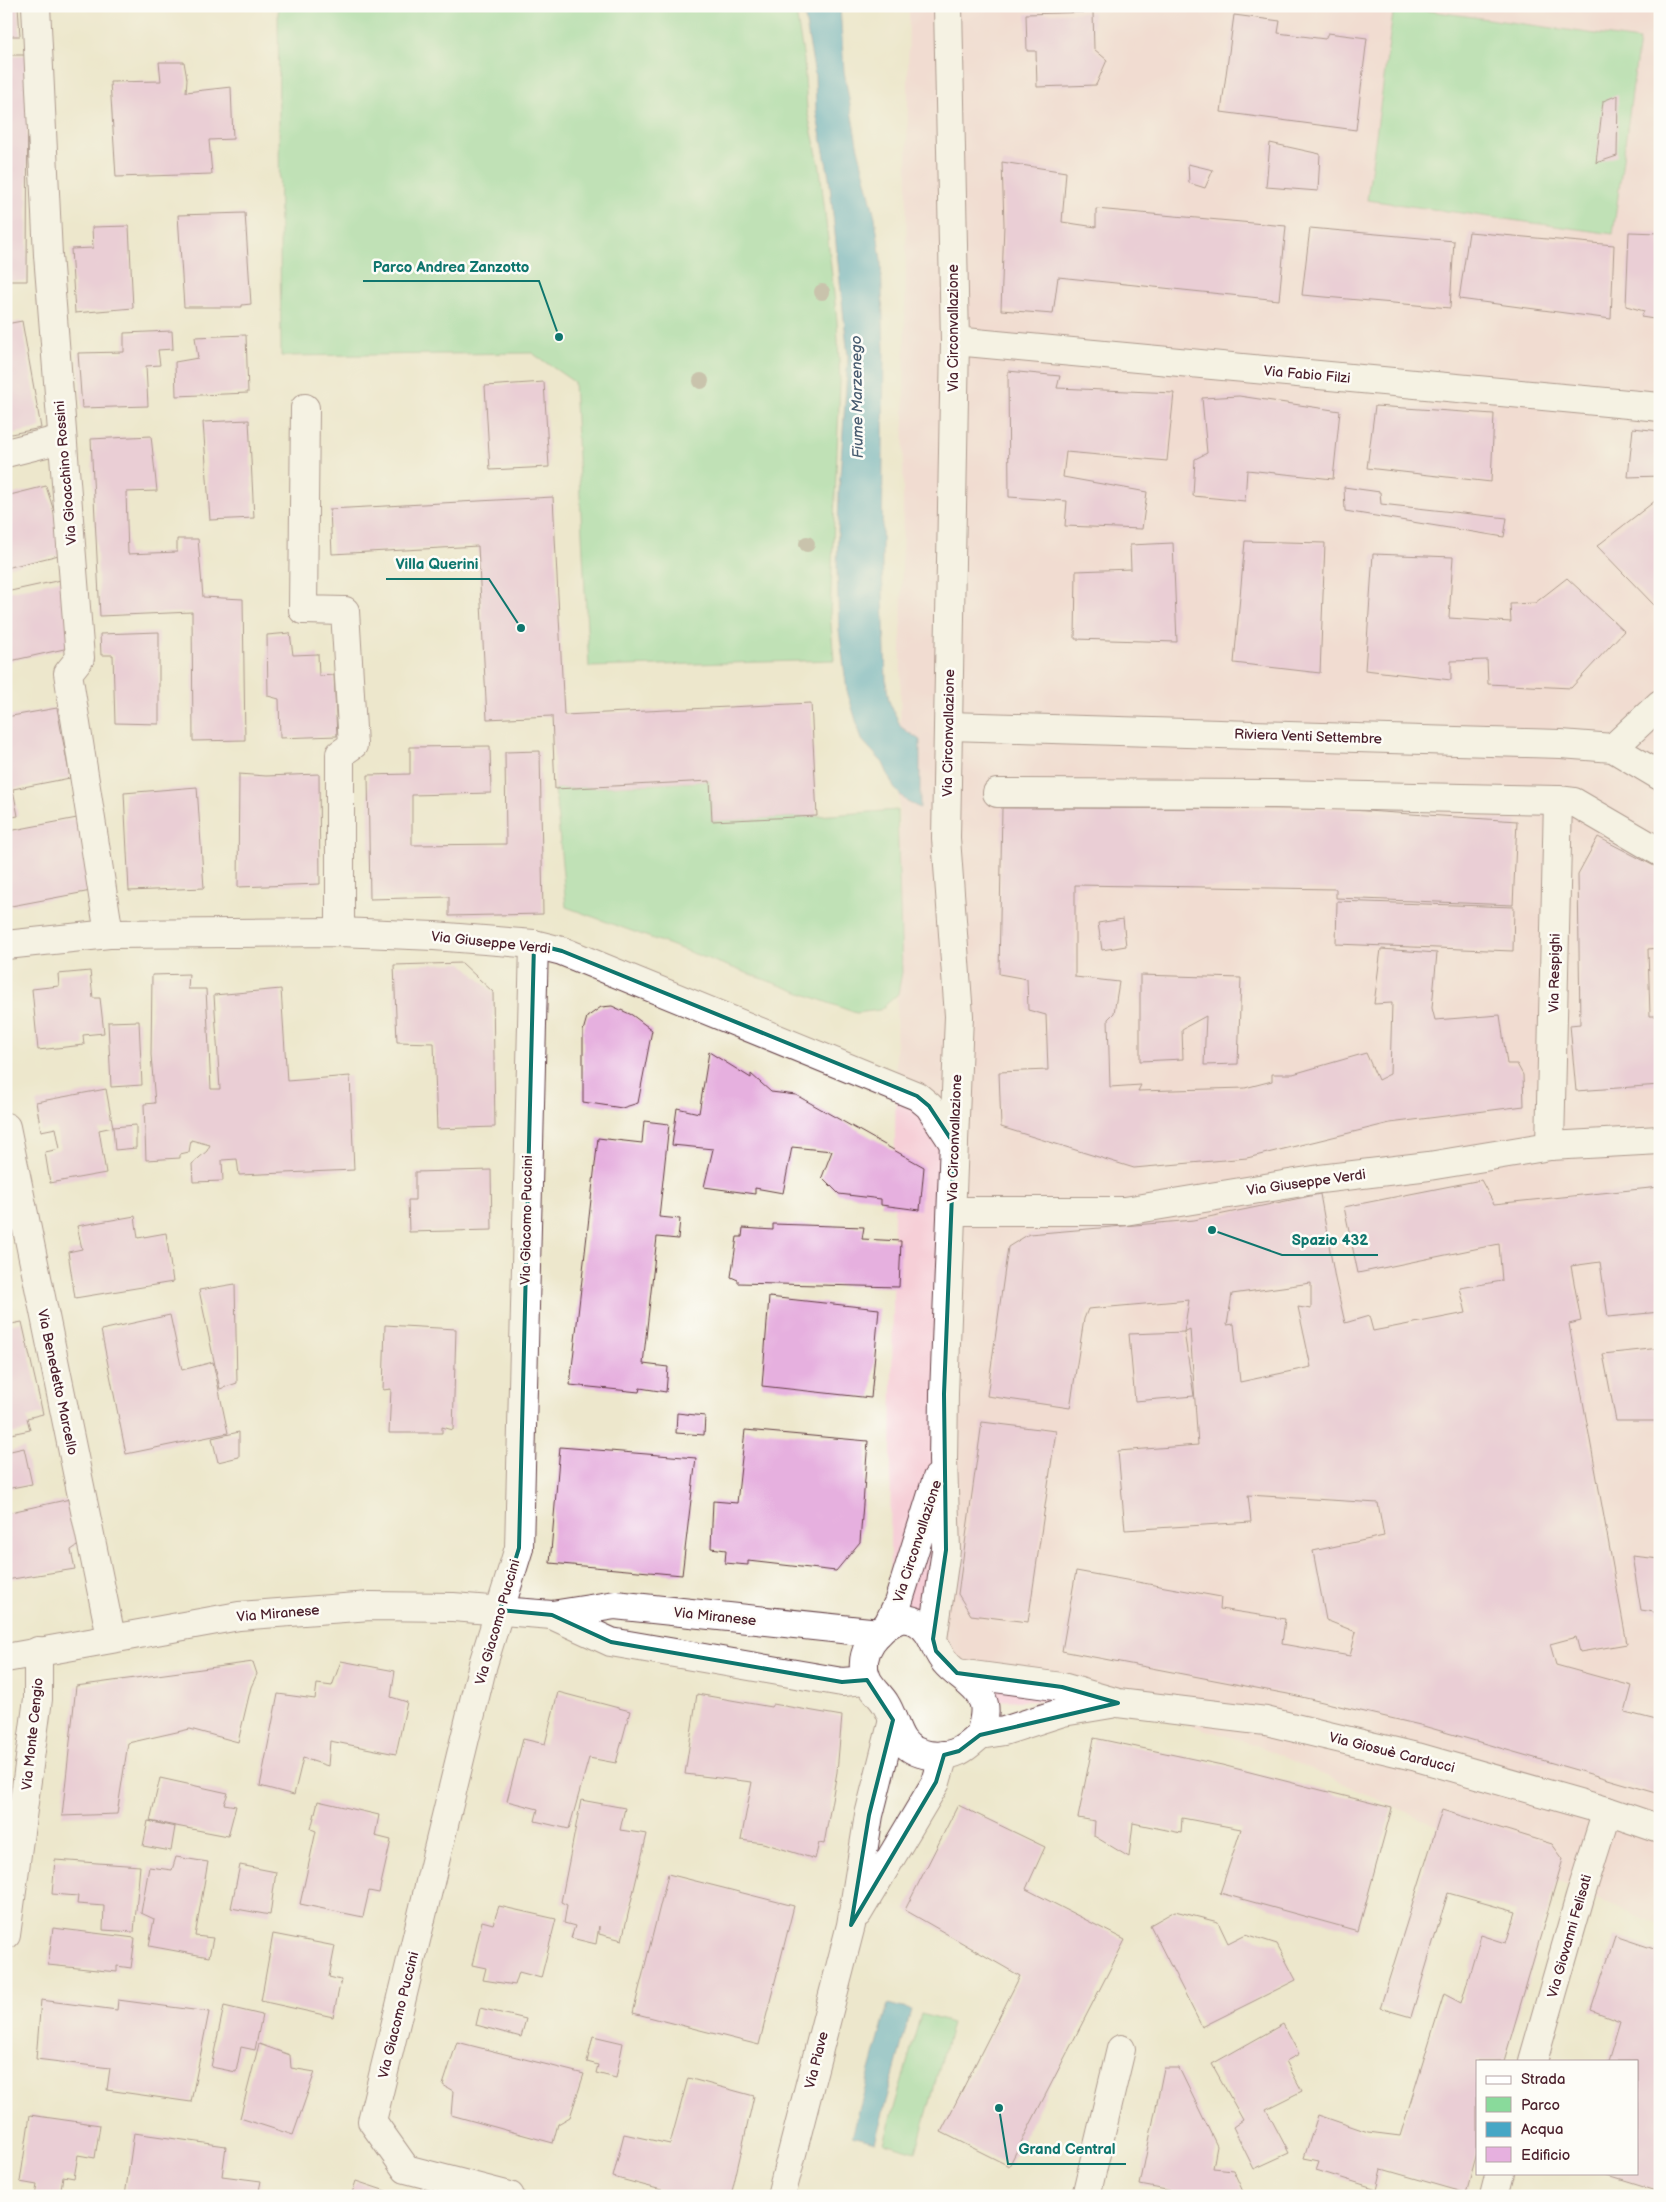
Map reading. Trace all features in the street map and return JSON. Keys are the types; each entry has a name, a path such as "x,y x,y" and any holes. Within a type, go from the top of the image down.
{"street":[{"name":"Via Gioacchino Rossini","path":"36,6 48,255 80,658 68,674 109,934"},
{"name":"Via Circonvallazione","path":"933,1639 946,1550 943,1460 959,1016 946,838 955,341 948,6"},
{"name":"Via Fabio Filzi","path":"955,341 1660,407"},
{"path":"305,408 303,610 345,611 354,745 340,754 340,932"},
{"path":"6,453 62,439"},
{"path":"1613,748 1660,704"},
{"name":"Riviera Venti Settembre","path":"948,726 1561,744 1613,748 1660,776"},
{"path":"997,793 1275,794 1558,800 1574,802 1660,852"},
{"name":"Via Respighi","path":"1550,1146 1558,800"},
{"name":"Via Giuseppe Verdi","path":"6,945 109,934 340,932 434,936 534,944 562,950 917,1096 929,1106 954,1144"},
{"name":"Via Giacomo Puccini","path":"510,2196 406,2169 372,2121 483,1664 519,1548 534,944"},
{"name":"Via Benedetto Marcello","path":"6,1127 111,1637"},
{"name":"Via Giuseppe Verdi","path":"952,1211 1125,1211 1320,1179 1429,1166 1550,1146 1660,1140"},
{"name":"Via Circonvallazione","path":"867,1680 863,1665 865,1650 884,1628 898,1603 943,1460"},
{"name":"Via Miranese","path":"6,1658 111,1637 239,1616 370,1606 437,1606 552,1615 615,1605 884,1628 902,1618 917,1622 933,1639 936,1651 957,1674 974,1688 983,1700 985,1711 980,1735"},
{"name":"Via Miranese","path":"552,1615 611,1642 842,1682 867,1680"},
{"name":"Via Monte Cengio","path":"6,1935 38,1699 38,1651"},
{"name":"Via Giosuè Carducci","path":"957,1674 1062,1687 1118,1703 1266,1721 1417,1756 1607,1811 1660,1829"},
{"path":"867,1680 886,1704 903,1740 912,1750 923,1754 944,1755 959,1751 980,1735"},
{"name":"Via Giosuè Carducci","path":"980,1735 1004,1731 1064,1712 1118,1703"},
{"name":"Via Piave","path":"781,2196 851,1925 869,1815 892,1720"},
{"name":"Via Piave","path":"851,1925 936,1782 944,1755"},
{"name":"Via Giovanni Felisati","path":"1532,2060 1607,1811"},
{"path":"1086,2196 1121,2049"},
{"path":"1494,2196 1500,2174"}],"highlighted area":[{"path":"534,944 562,951 917,1096 929,1106 954,1144 944,1394 946,1550 933,1639 936,1651 957,1673 1062,1687 1118,1703 980,1735 959,1751 944,1755 936,1782 851,1925 869,1815 893,1720 867,1680 842,1682 611,1642 552,1615 500,1610 519,1548"}],"shaded area":[{"path":"909,6 1660,6 1660,1926 1259,1746 1118,1703 983,1700 957,1673 889,1622"}],"green space":[{"path":"278,6 795,6 804,60 807,110 820,168 837,321 840,382 830,613 834,660 589,667 574,382 532,353 281,356"},
{"path":"1394,6 1639,40 1613,234 1367,200"},
{"path":"710,781 712,821 897,810 902,972 898,994 880,1010 856,1013 566,907 555,789"},
{"path":"921,2014 952,2023 916,2152 884,2143"}],"water":[{"name":"Fiume Marzenego","path":"803,6 840,6 844,71 857,144 875,217 881,260 884,349 882,563 886,680 889,701 901,727 920,740 920,808 907,802 894,788 883,763 862,740 847,691 839,630 837,568 839,491 848,357 829,177 816,112 815,76"},
{"path":"888,2004 911,2010 875,2142 852,2136"}],"building":[{"path":"6,6 18,6 20,36 6,36"},
{"path":"1093,12 1094,49 1107,60 1096,85 1037,87 1036,51 1027,51 1026,14"},
{"path":"1234,15 1280,21 1278,33 1325,39 1328,33 1367,38 1356,130 1221,112"},
{"path":"6,55 28,55 27,281 6,281"},
{"path":"159,62 184,62 187,79 186,92 231,87 233,139 209,140 212,174 116,177 110,82 161,81"},
{"path":"1618,95 1617,156 1596,163 1603,101"},
{"path":"1270,143 1320,154 1318,191 1266,187"},
{"path":"1002,162 1066,172 1062,222 1096,227 1096,209 1286,226 1279,300 1058,277 1053,314 1001,310 1004,224"},
{"path":"1188,164 1213,170 1205,188 1189,183"},
{"path":"245,213 251,304 242,305 242,307 184,307 178,215"},
{"path":"129,226 133,308 75,313 71,249 93,248 92,227"},
{"path":"1310,228 1454,241 1450,308 1302,295"},
{"path":"1469,232 1614,245 1611,319 1459,299"},
{"path":"1629,232 1660,233 1660,320 1641,317 1644,311 1626,306"},
{"path":"22,321 41,428 6,435 6,324"},
{"path":"172,331 173,349 158,350 160,365 146,366 148,406 82,408 78,353 124,352 124,333"},
{"path":"246,335 248,393 176,396 175,362 198,358 195,337"},
{"path":"1008,371 1060,376 1057,388 1174,393 1167,461 1066,452 1063,477 1147,492 1142,529 1065,526 1067,501 1009,497"},
{"path":"544,382 549,467 490,470 485,386"},
{"path":"1239,396 1340,411 1333,479 1247,470 1245,501 1193,496 1195,459 1207,453 1202,398"},
{"path":"1375,406 1494,414 1491,482 1367,468"},
{"path":"249,420 254,518 210,520 203,422"},
{"path":"1633,428 1660,431 1660,476 1628,477"},
{"path":"151,436 157,491 126,492 128,554 177,552 177,539 198,539 203,597 243,599 245,740 193,741 192,612 100,616 91,439"},
{"path":"46,486 67,553 6,568 6,496"},
{"path":"1344,487 1380,492 1381,504 1507,518 1504,537 1345,511"},
{"path":"553,497 564,715 811,703 817,816 712,821 710,781 555,789 552,716 487,719 478,546 332,554 330,509"},
{"path":"1655,501 1660,506 1660,600 1654,605 1597,546"},
{"path":"1245,541 1325,543 1320,673 1234,663"},
{"path":"1173,543 1177,642 1075,639 1076,571 1131,569 1130,545"},
{"path":"1373,554 1453,557 1449,618 1511,622 1510,604 1535,603 1567,578 1624,631 1571,688 1488,684 1487,660 1451,661 1451,680 1365,670"},
{"path":"61,580 73,647 6,662 6,592"},
{"path":"159,632 159,724 115,723 113,655 101,655 100,634"},
{"path":"290,633 293,655 318,654 319,676 334,675 337,736 280,738 279,699 268,696 267,635"},
{"path":"57,708 70,778 13,789 18,816 6,818 6,717"},
{"path":"490,746 491,793 412,795 412,845 506,844 505,752 540,751 543,914 449,916 449,897 370,899 368,775 410,774 410,747"},
{"path":"239,774 266,776 319,774 320,884 238,887"},
{"path":"197,787 204,888 129,891 124,793"},
{"path":"1002,808 1336,809 1517,821 1513,905 1336,898 1336,889 1075,885 1075,977 1119,982 1114,1013 1108,1019 1110,1087 1141,1085 1138,1091 1245,1088 1272,1081 1272,1074 1293,1074 1366,1053 1378,1080 1390,1074 1392,1003 1374,1004 1381,949 1437,953 1432,1008 1435,1020 1500,1015 1507,1064 1517,1064 1523,1075 1524,1106 1390,1123 1247,1158 1134,1168 1001,1127 999,1072 1048,1070 1046,1015 1028,1010 1027,979 999,974"},
{"path":"77,818 91,891 6,907 6,821 9,831"},
{"path":"1598,837 1660,869 1660,948 1648,949 1650,1016 1660,1016 1660,1085 1576,1091 1570,1025 1580,1024 1578,874"},
{"path":"1337,901 1514,907 1513,951 1336,944"},
{"path":"1123,919 1126,946 1102,950 1098,923"},
{"path":"462,963 493,992 495,1127 437,1129 434,1043 397,1042 394,965"},
{"path":"90,971 93,998 100,998 104,1033 83,1035 84,1045 38,1050 32,989 59,986 58,974"},
{"path":"189,974 188,989 206,989 211,1089 220,1089 214,995 281,989 287,1081 350,1076 354,1170 239,1175 237,1159 222,1160 223,1181 193,1182 192,1164 207,1151 210,1145 191,1140 189,1152 180,1154 180,1158 146,1160 144,1104 155,1103 151,1055 152,975"},
{"path":"1140,975 1241,978 1238,1064 1204,1065 1206,1016 1182,1029 1183,1059 1140,1061"},
{"path":"612,1006 632,1015 652,1030 638,1103 622,1108 583,1102 583,1031 587,1017 601,1007"},
{"path":"139,1021 142,1085 111,1087 108,1022"},
{"path":"709,1052 751,1078 751,1074 771,1092 796,1095 924,1167 920,1210 881,1205 881,1199 839,1194 822,1177 832,1151 792,1147 783,1193 755,1188 755,1194 704,1187 713,1149 672,1145 677,1108 699,1113"},
{"path":"106,1089 113,1127 99,1130 106,1173 50,1183 45,1152 60,1149 56,1128 41,1131 36,1102"},
{"path":"644,1121 669,1124 659,1217 680,1219 678,1239 657,1237 643,1364 668,1367 666,1392 640,1388 639,1392 570,1385 598,1138 642,1143"},
{"path":"136,1125 136,1148 115,1150 113,1127"},
{"path":"491,1170 492,1230 409,1232 408,1200 415,1200 415,1172"},
{"path":"1481,1180 1494,1204 1660,1187 1660,1257 1658,1257 1660,1312 1608,1317 1600,1262 1571,1266 1581,1321 1569,1324 1627,1644 1580,1652 1576,1637 1550,1644 1556,1665 1632,1686 1625,1712 1660,1721 1660,1794 1420,1725 1293,1695 1062,1651 1076,1571 1221,1597 1220,1609 1285,1619 1282,1644 1350,1656 1356,1632 1326,1620 1313,1551 1384,1536 1378,1503 1248,1495 1251,1522 1125,1530 1118,1451 1198,1445 1190,1329 1184,1332 1189,1300 1088,1309 1084,1319 1070,1408 987,1396 1008,1247 1029,1234 1194,1220 1320,1194 1345,1323 1369,1316 1373,1331 1466,1313 1460,1288 1502,1281 1499,1244 1358,1273 1344,1207","holes":["1311,1283 1311,1309 1298,1307 1311,1367 1240,1382 1234,1324 1227,1325 1232,1294"]},
{"path":"135,1216 138,1238 166,1233 173,1282 75,1298 68,1252 82,1249 77,1226"},
{"path":"773,1224 864,1227 862,1239 901,1241 899,1287 738,1283 738,1280 731,1277 737,1237 742,1237 743,1228 773,1230"},
{"path":"235,1284 237,1383 220,1389 199,1290"},
{"path":"769,1297 879,1309 871,1398 762,1386"},
{"path":"170,1315 182,1370 213,1362 228,1433 126,1454 101,1330"},
{"path":"22,1322 43,1414 27,1418 30,1430 6,1435 6,1325"},
{"path":"385,1325 456,1329 453,1430 442,1427 442,1433 389,1433 391,1389 383,1390"},
{"path":"1184,1332 1194,1396 1135,1401 1129,1334"},
{"path":"1660,1348 1660,1421 1616,1421 1603,1354"},
{"path":"677,1413 705,1416 704,1435 676,1433"},
{"path":"982,1422 1056,1431 1028,1622 971,1615 958,1594"},
{"path":"745,1430 868,1441 860,1542 836,1571 748,1561 748,1565 725,1563 726,1550 711,1548 713,1501 737,1503"},
{"path":"239,1432 239,1457 218,1462 212,1438"},
{"path":"560,1447 696,1458 682,1575 550,1563"},
{"path":"24,1448 32,1484 6,1489 6,1452"},
{"path":"70,1499 80,1544 71,1550 75,1569 6,1580 6,1513"},
{"path":"1632,1556 1660,1559 1660,1613 1641,1610"},
{"path":"341,1661 395,1671 391,1697 407,1702 396,1754 330,1741 328,1766 303,1758 294,1795 260,1786 278,1694 315,1699 317,1684 332,1686"},
{"path":"253,1662 257,1674 251,1687 238,1742 190,1729 128,1743 117,1814 62,1816 76,1686"},
{"path":"558,1692 630,1711 616,1763 589,1758 569,1829 535,1821 538,1809 507,1801 523,1739 545,1744"},
{"path":"697,1694 771,1707 773,1704 842,1716 837,1772 824,1844 819,1843 815,1859 763,1843 741,1840 752,1782 685,1774"},
{"path":"1094,1738 1222,1765 1392,1808 1358,1931 1220,1893 1241,1829 1182,1818 1181,1833 1133,1823 1129,1857 1094,1836 1095,1821 1078,1818"},
{"path":"160,1778 228,1793 224,1804 236,1806 228,1836 150,1821"},
{"path":"581,1800 625,1808 620,1830 647,1834 622,1940 599,1934 599,1926 596,1944 571,1938 575,1926 564,1923 567,1905 561,1902"},
{"path":"318,1801 379,1815 375,1836 391,1840 379,1893 369,1891 363,1917 300,1904 316,1831 311,1829"},
{"path":"958,1805 1045,1847 1026,1889 1125,1940 1009,2166 941,2132 1020,1976 905,1910"},
{"path":"1442,1810 1552,1844 1563,1859 1504,2060 1476,2060 1476,2157 1466,2193 1382,2169 1377,2189 1316,2170 1319,2161 1304,2158 1318,2115 1368,2132 1400,2136 1444,1994 1461,2003 1481,1935 1506,1943 1516,1912 1448,1893 1411,2017 1380,2008"},
{"path":"148,1821 175,1827 171,1851 143,1846"},
{"path":"176,1857 208,1862 195,1936 213,1938 209,1957 149,1946 154,1919 141,1913 149,1867 172,1870"},
{"path":"55,1860 140,1866 134,1932 103,1930 104,1906 77,1904 78,1896 52,1894"},
{"path":"240,1865 276,1872 270,1915 231,1908"},
{"path":"668,1874 794,1906 759,2045 633,2013"},
{"path":"499,1906 556,1919 541,1978 519,1972 515,1985 483,1980 486,1968 472,1965 482,1921 493,1924"},
{"path":"1175,1911 1218,1922 1228,1943 1246,1934 1277,1944 1296,1980 1202,2027 1150,1925"},
{"path":"53,1928 135,1938 131,1968 117,1966 117,1972 48,1965"},
{"path":"273,1934 335,1946 329,1977 341,1980 333,2017 261,2001"},
{"path":"1615,1936 1660,1951 1660,2191 1605,2174 1638,2174 1638,2060 1608,2060 1620,2021 1591,2010"},
{"path":"41,2000 117,2010 118,2000 209,2012 191,2102 107,2090 110,2068 36,2059"},
{"path":"224,2006 262,2015 255,2050 241,2047 236,2072 211,2067"},
{"path":"480,2008 526,2019 521,2037 476,2025"},
{"path":"1283,2024 1299,2054 1286,2061 1302,2091 1266,2109 1289,2153 1254,2169 1233,2127 1243,2120 1212,2064"},
{"path":"593,2036 623,2043 616,2078 596,2073 598,2065 587,2062"},
{"path":"457,2042 584,2074 570,2117 558,2124 553,2143 451,2115 453,2091 443,2085"},
{"path":"259,2044 290,2055 291,2068 315,2072 293,2135 240,2118"},
{"path":"1164,2068 1179,2068 1217,2146 1213,2168 1233,2170 1245,2196 1198,2196 1140,2185"},
{"path":"688,2078 754,2096 731,2196 684,2196 613,2177 624,2134 670,2144"},
{"path":"30,2115 100,2125 95,2158 78,2155 74,2178 63,2176 60,2196 35,2196 37,2185 20,2182"},
{"path":"134,2133 226,2146 222,2176 261,2181 258,2196 125,2196"},
{"path":"356,2181 398,2195 398,2196 351,2196"},
{"path":"327,2192 342,2195 342,2196 326,2196"}],"place":[{"name":"Parco Andrea Zanzotto","path":"559,337"},
{"name":"Villa Querini","path":"521,628"},
{"name":"Spazio 432","path":"1212,1230"},
{"name":"Grand Central","path":"999,2108"}]}
